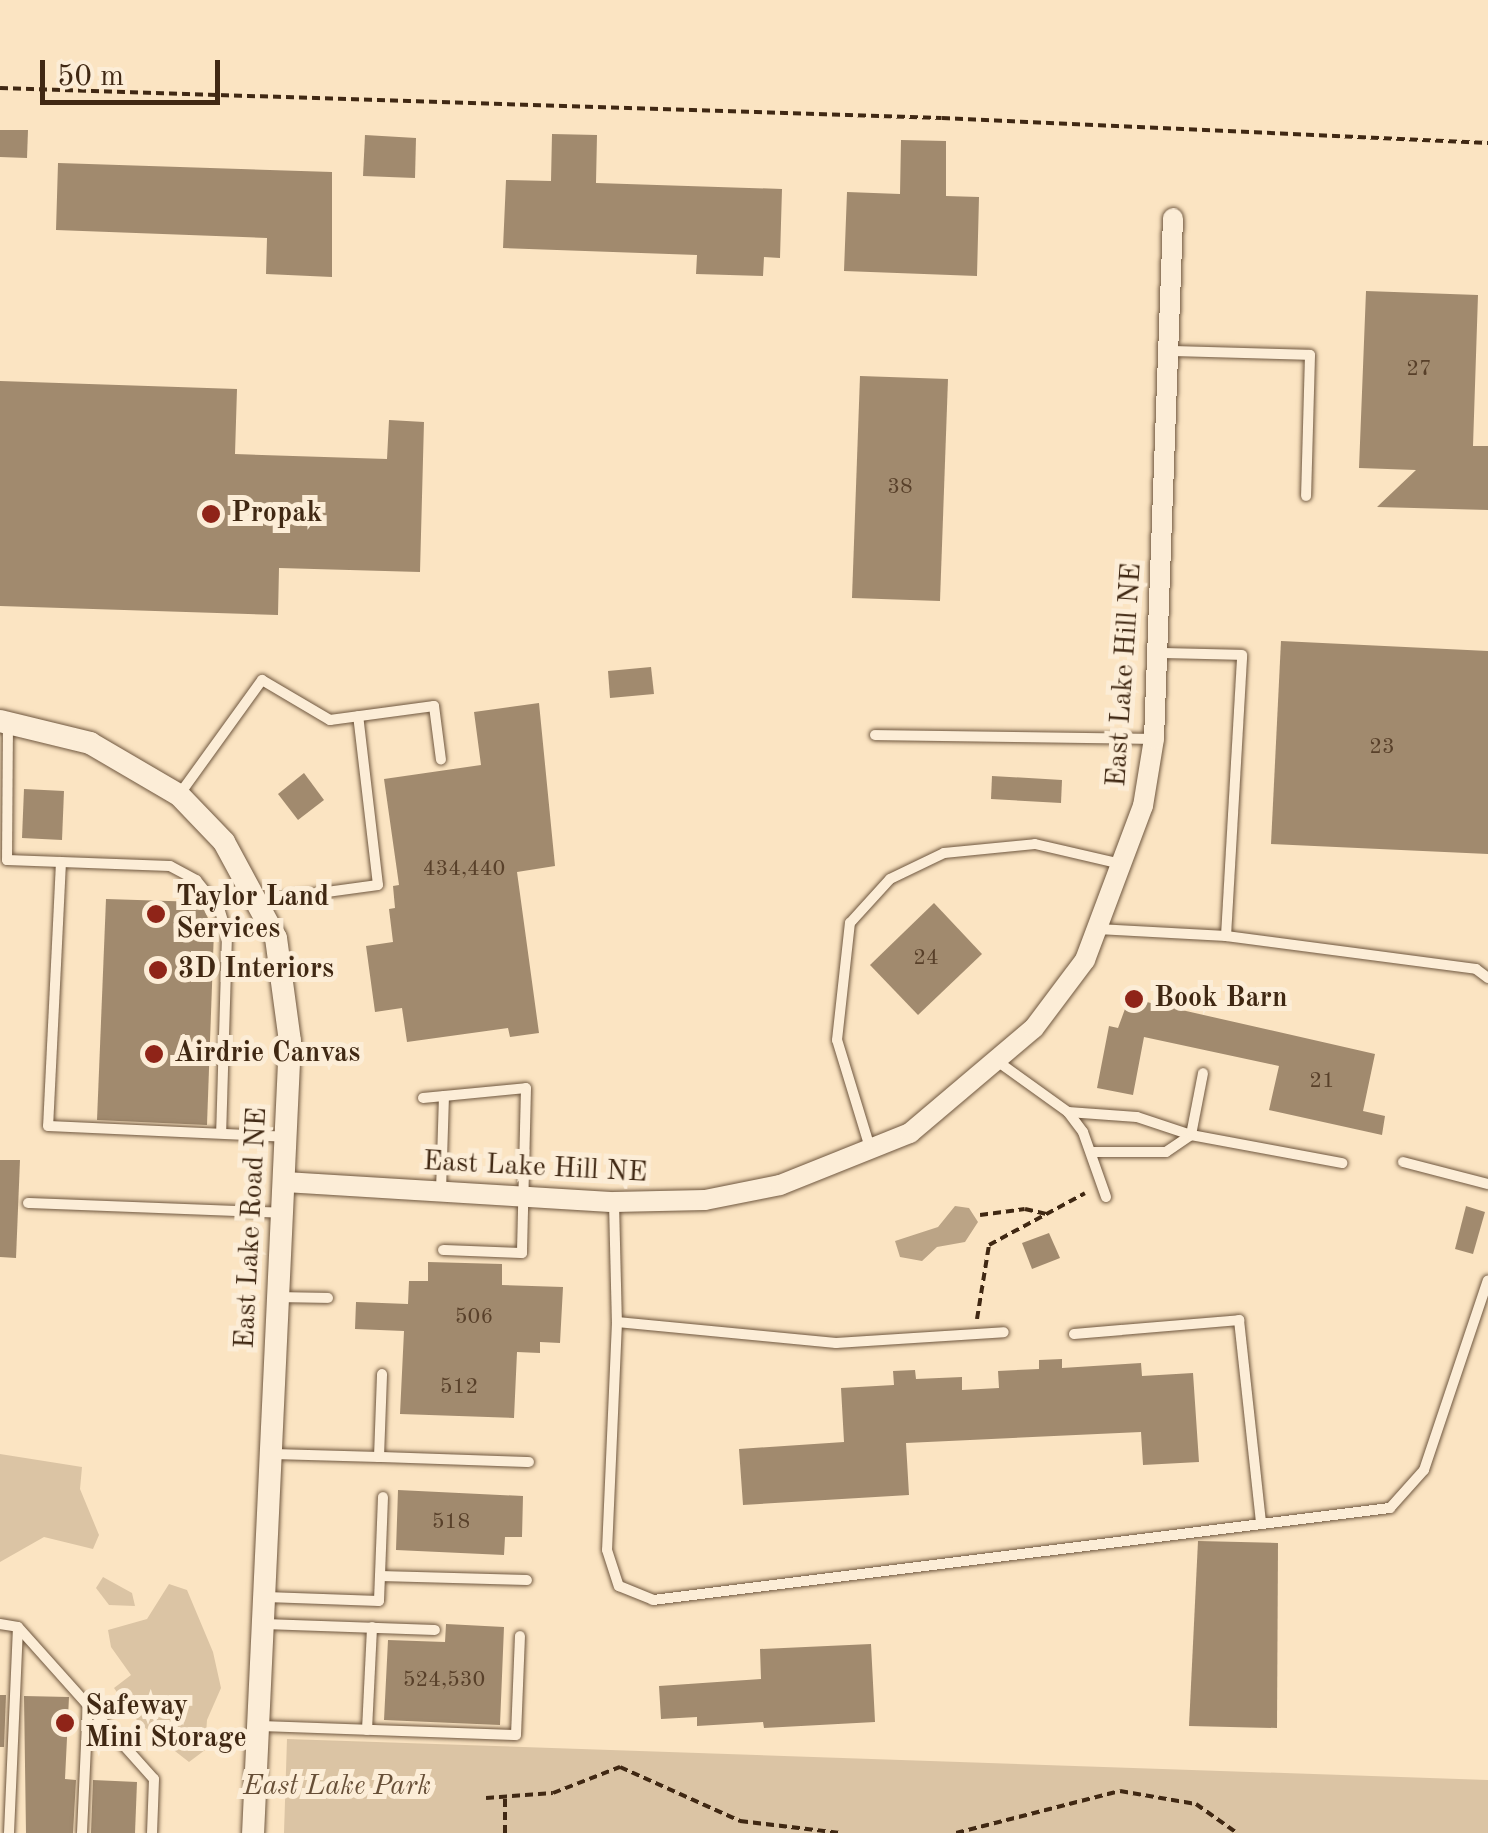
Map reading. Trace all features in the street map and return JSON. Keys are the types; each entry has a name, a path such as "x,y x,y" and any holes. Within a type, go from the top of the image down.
{"street":[{"name":"East Lake Hill NE","path":"285,1182 614,1202 742,1192 872,1152 910,1133 1034,1028 1085,960 1098,929 1124,865 1154,739 1173,218"},
{"name":"East Lake Road NE","path":"4,721 90,743 179,796 224,842 261,902 288,996 284,1214 253,1833"}],"lane":[{"path":"1168,351 1310,355 1306,496"},
{"path":"1158,653 1242,654 1226,936"},
{"path":"179,796 262,680 330,720 434,706 441,760"},
{"path":"261,902 378,886 358,716"},
{"path":"4,721 7,860 170,866 196,880 219,908 227,935 221,1132"},
{"path":"876,735 1154,739"},
{"path":"872,1152 837,1040 850,922 890,879 944,852 1034,844 1124,865"},
{"path":"61,862 48,1126 287,1137"},
{"path":"1098,929 1226,936 1476,969 1488,978"},
{"path":"997,1061 1068,1112 1091,1152 1106,1198"},
{"path":"1091,1152 1166,1152 1191,1136 1203,1073"},
{"path":"423,1098 526,1088 522,1253 442,1250"},
{"path":"441,1192 444,1096"},
{"path":"1068,1112 1137,1117 1191,1136 1342,1164"},
{"path":"1403,1162 1488,1184"},
{"path":"614,1202 617,1322 608,1550 618,1586 653,1600 1390,1508 1424,1470 1488,1280"},
{"path":"28,1203 284,1214"},
{"path":"280,1298 328,1298"},
{"path":"1074,1334 1239,1320 1261,1524"},
{"path":"617,1322 836,1343 1004,1332"},
{"path":"380,1457 382,1374"},
{"path":"272,1454 530,1462"},
{"path":"265,1597 379,1601 382,1497"},
{"path":"380,1576 527,1580"},
{"path":"0,1624 18,1627 154,1779 152,1833"},
{"path":"263,1624 435,1630"},
{"path":"9,1833 18,1627"},
{"path":"367,1730 372,1628"},
{"path":"258,1726 516,1735 520,1636"},
{"path":"82,1833 88,1702"}],"path":[{"path":"0,88 942,118 1488,143"},
{"path":"977,1334 976,1295 989,1245 1102,1184"},
{"path":"980,1215 1024,1209 1046,1214"},
{"path":"486,1798 553,1793 620,1767 740,1821 840,1833"},
{"path":"956,1833 1120,1791 1196,1804 1236,1833"},
{"path":"504,1833 505,1798"}],"green space":[{"path":"0,1454 82,1467 80,1489 99,1535 93,1549 44,1537 0,1562"},
{"path":"103,1577 132,1593 135,1606 109,1605 96,1588"},
{"path":"169,1584 187,1590 213,1652 221,1688 207,1720 205,1750 189,1762 139,1723 114,1688 131,1675 111,1647 108,1630 147,1619"},
{"name":"East Lake Park","path":"287,1739 1488,1780 1488,1833 284,1833"}],"shaded area":[{"path":"955,1206 969,1208 978,1222 965,1242 937,1247 922,1261 900,1257 895,1241 938,1227"}],"building":[{"path":"0,130 28,130 27,158 0,157"},
{"path":"552,134 597,135 596,183 782,189 780,258 764,257 763,276 696,274 697,255 503,248 506,180 551,181"},
{"path":"365,135 416,138 415,178 363,176"},
{"path":"901,140 946,141 946,196 979,197 977,276 844,271 847,192 900,194"},
{"path":"58,163 332,172 332,277 266,274 267,238 56,230"},
{"path":"1366,291 1478,295 1473,446 1488,446 1488,510 1377,507 1416,470 1359,468"},
{"path":"860,376 948,379 940,601 852,598"},
{"name":"Propak","path":"0,381 237,389 235,454 387,459 389,420 424,422 420,572 279,568 278,615 0,606"},
{"path":"1281,641 1488,651 1488,854 1271,844"},
{"path":"651,667 654,694 610,698 608,671"},
{"path":"539,703 555,866 517,872 539,1033 510,1037 508,1028 407,1042 402,1008 375,1012 366,946 393,942 389,909 395,908 393,886 399,885 384,779 481,765 474,712"},
{"path":"304,773 324,800 298,820 278,794"},
{"path":"992,776 1062,780 1061,803 991,799"},
{"path":"24,789 64,791 62,840 22,838"},
{"path":"106,899 200,902 214,930 207,1125 97,1120"},
{"path":"934,903 982,954 918,1015 870,965"},
{"path":"1129,998 1375,1054 1363,1111 1385,1116 1382,1135 1269,1110 1279,1066 1144,1037 1133,1095 1097,1088 1109,1026 1118,1028"},
{"path":"0,1160 20,1160 16,1258 0,1257"},
{"path":"1466,1206 1485,1212 1473,1254 1455,1249"},
{"path":"1049,1233 1060,1258 1032,1269 1022,1243"},
{"path":"428,1262 502,1264 502,1285 563,1287 560,1343 540,1342 540,1353 517,1352 514,1418 400,1414 404,1331 355,1329 356,1302 408,1304 409,1281 428,1281"},
{"path":"1062,1359 1062,1368 1141,1363 1142,1376 1193,1373 1199,1462 1143,1465 1141,1432 906,1443 909,1495 743,1505 739,1449 844,1442 841,1388 894,1385 893,1371 915,1370 916,1379 962,1377 962,1390 999,1388 998,1371 1039,1369 1039,1360"},
{"path":"398,1490 523,1496 522,1537 505,1537 504,1555 396,1550"},
{"path":"1198,1541 1278,1543 1277,1728 1189,1726"},
{"path":"446,1624 504,1627 500,1725 384,1720 388,1640 445,1642"},
{"path":"871,1644 875,1722 764,1728 763,1722 697,1726 697,1717 661,1719 659,1686 761,1679 760,1649"},
{"path":"0,1695 6,1695 4,1747 0,1747"},
{"path":"24,1696 69,1697 65,1779 76,1780 73,1833 26,1833"},
{"path":"93,1780 137,1782 135,1833 91,1833"}],"place":[{"name":"Propak","path":"211,514"},
{"name":"Taylor Land Services","path":"156,914"},
{"name":"3D Interiors","path":"158,970"},
{"name":"Book Barn","path":"1134,999"},
{"name":"Airdrie Canvas","path":"154,1054"},
{"name":"Safeway Mini Storage","path":"65,1723"}]}
